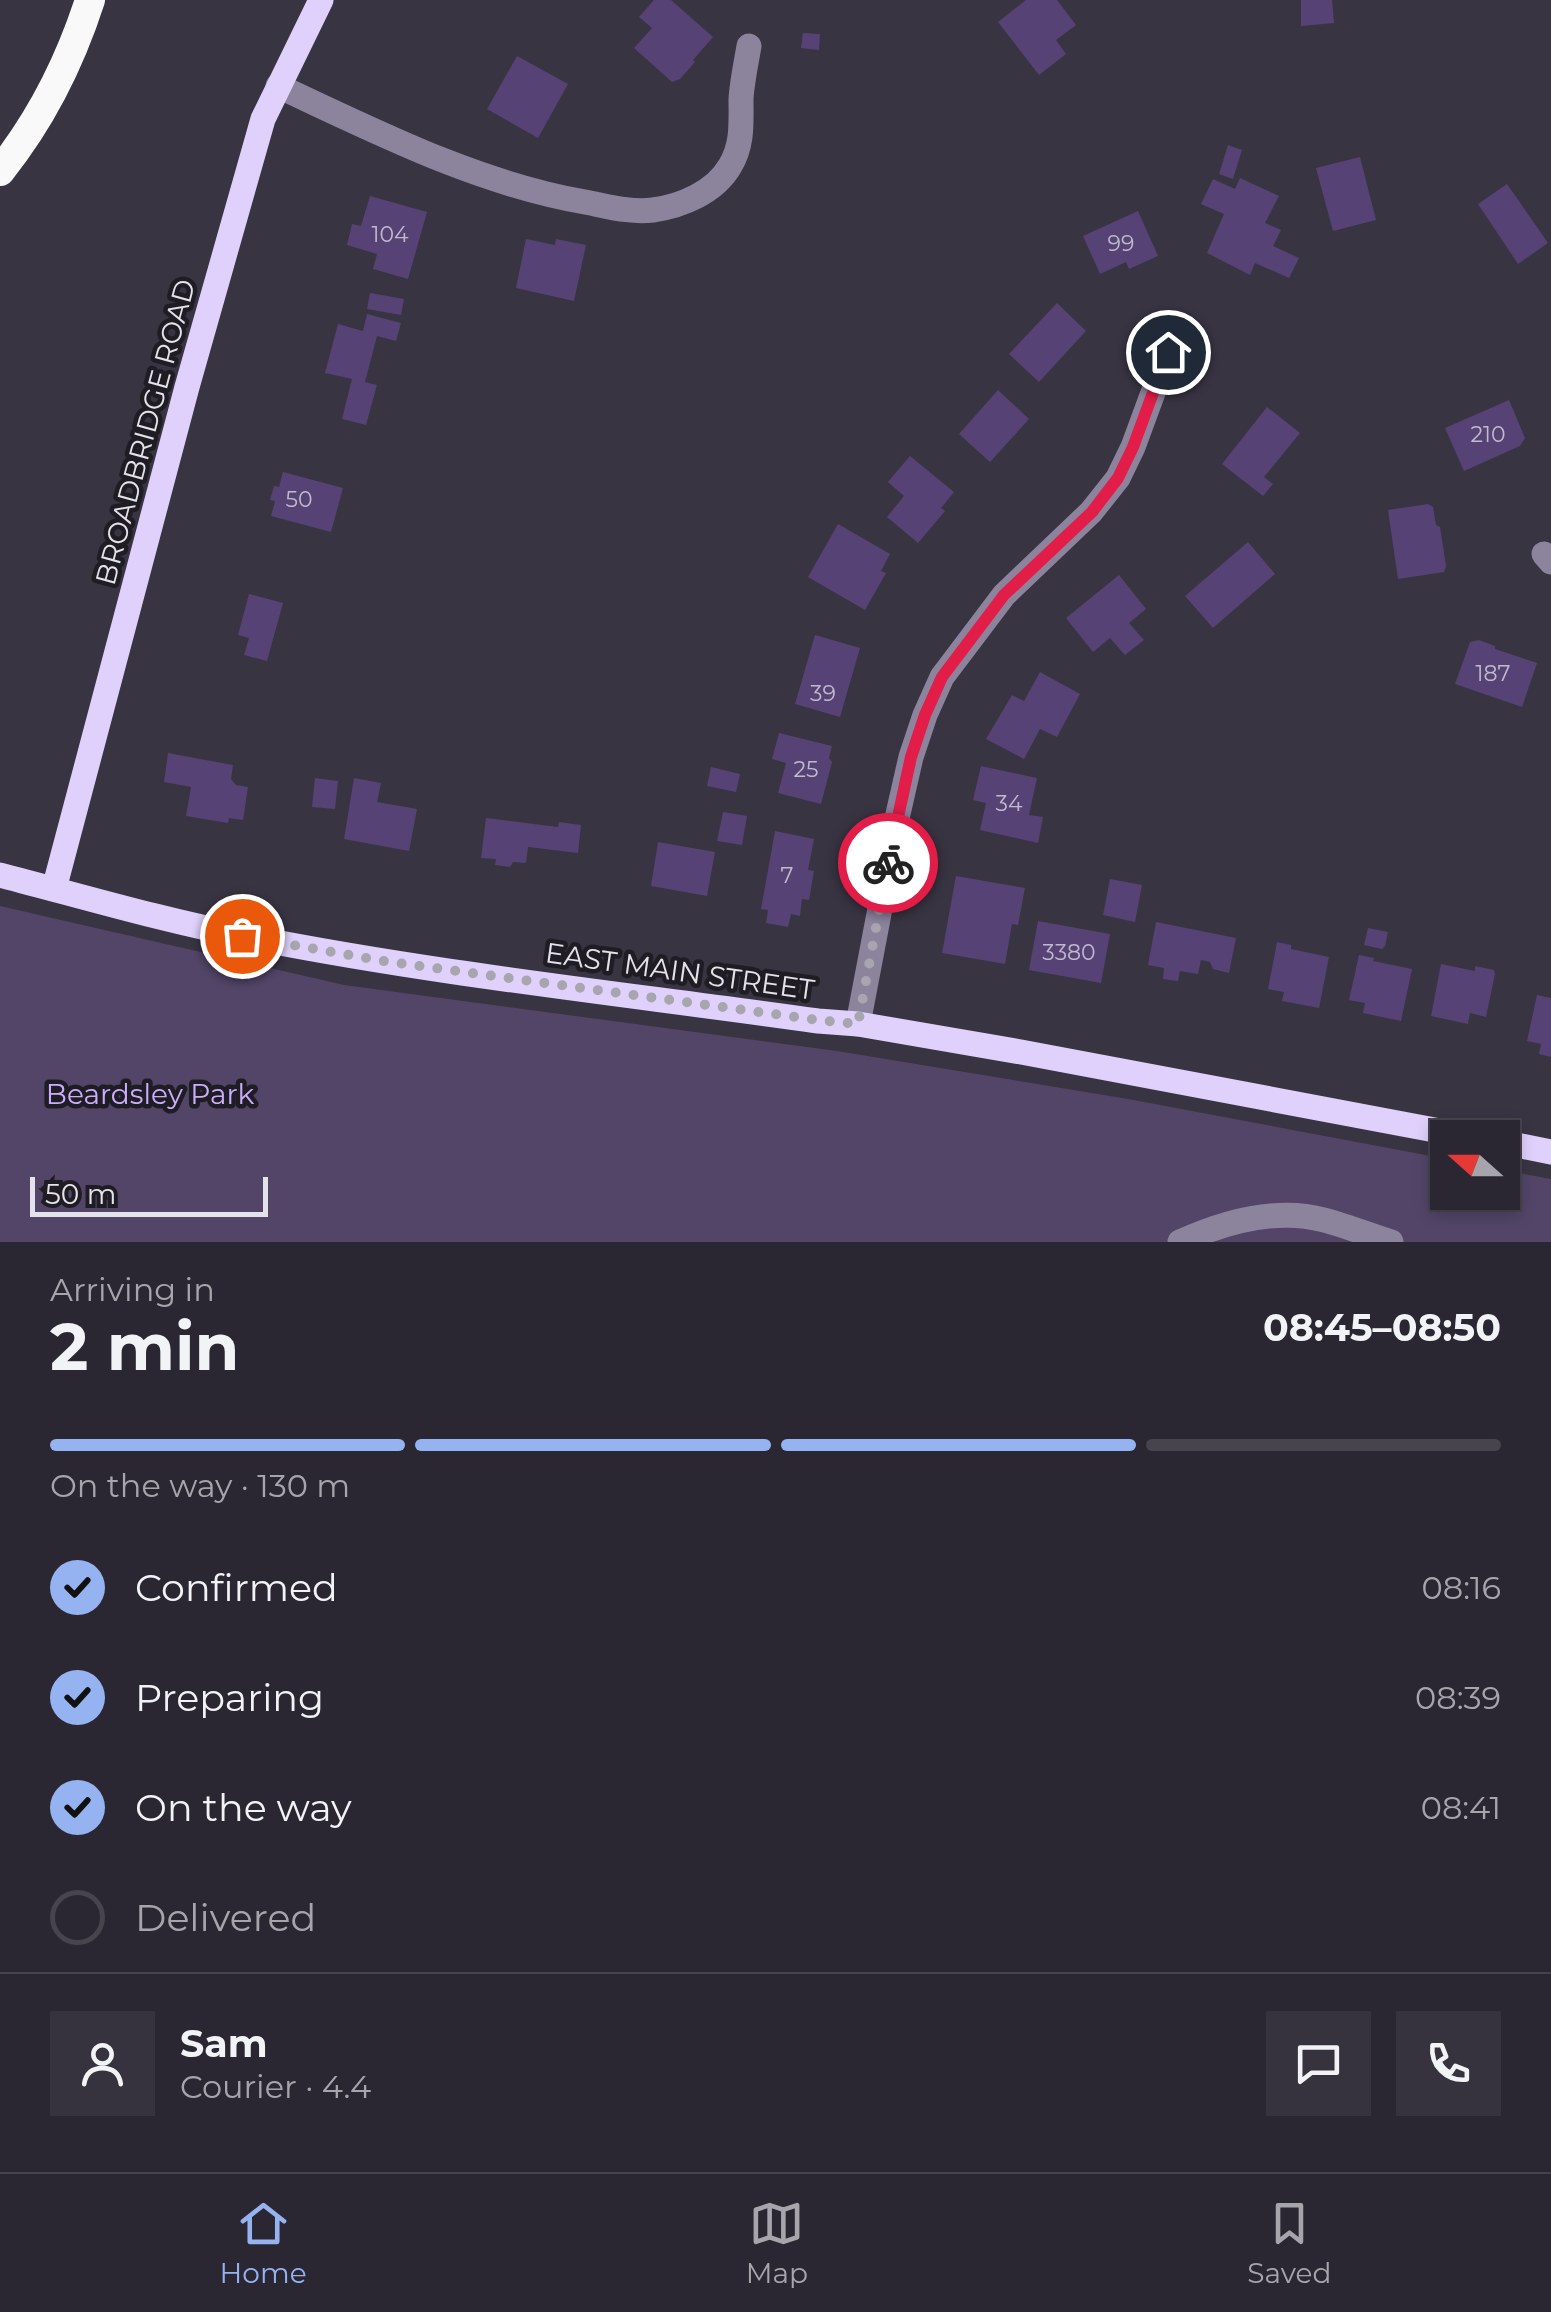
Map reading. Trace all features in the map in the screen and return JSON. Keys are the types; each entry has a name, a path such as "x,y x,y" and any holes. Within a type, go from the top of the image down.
{"highway":[{"path":"0,171 53,92 90,0"}],"main road":[{"name":"BROADBRIDGE ROAD","path":"54,889 187,387 263,119 321,0"},
{"name":"EAST MAIN STREET","path":"0,875 242,936 383,961 858,1024 1430,1129"},
{"path":"1520,1146 1551,1152"}],"street":[{"path":"278,86 441,161 553,197 624,210 652,210 702,194 730,167 738,151 743,122 742,100 750,46"},
{"path":"858,1024 911,757 942,677 1004,595 1092,512 1118,478 1168,352"},
{"path":"1180,1242 1210,1228 1248,1219 1291,1216 1322,1219 1391,1242"}],"green space":[{"name":"Beardsley Park","path":"0,906 344,985 837,1051 1128,1099 1430,1156 1430,1210 1520,1210 1520,1173 1551,1179 1551,1242 0,1242"}],"building":[{"path":"654,0 671,0 713,37 680,79 672,82 634,48 652,28 639,17"},
{"path":"1026,0 1057,0 1076,25 1056,40 1066,54 1039,75 998,22"},
{"path":"1301,0 1332,0 1334,23 1301,26"},
{"path":"803,33 820,34 819,50 801,48"},
{"path":"517,56 568,84 538,138 487,109"},
{"path":"1228,145 1242,150 1233,179 1219,174"},
{"path":"1360,157 1376,220 1333,231 1316,168"},
{"path":"1240,178 1279,196 1265,223 1281,230 1273,246 1299,258 1289,278 1255,263 1250,275 1207,253 1224,214 1201,204 1213,179 1235,189"},
{"path":"1507,184 1548,243 1518,264 1478,204"},
{"path":"370,196 427,212 408,279 373,269 377,254 347,245 352,224 361,226"},
{"path":"1138,211 1158,256 1129,269 1126,262 1100,274 1083,236"},
{"path":"526,239 555,245 556,239 586,245 574,301 516,288"},
{"path":"370,293 404,299 401,315 367,309"},
{"path":"1057,303 1086,331 1039,382 1009,354"},
{"path":"367,314 401,323 396,341 377,336 365,382 377,385 366,425 342,419 352,379 325,373 338,324 363,331"},
{"path":"998,390 1029,419 990,462 959,434"},
{"path":"1509,400 1525,438 1520,446 1464,471 1445,428"},
{"path":"1267,407 1300,433 1264,477 1273,484 1263,496 1222,464"},
{"path":"910,456 954,492 941,508 945,511 918,543 887,517 904,496 888,482"},
{"path":"283,472 343,488 331,532 271,516 275,501 270,500"},
{"path":"1428,504 1433,507 1436,525 1440,527 1444,572 1398,579 1388,510"},
{"path":"838,524 890,554 881,571 886,573 865,610 808,577"},
{"path":"1248,542 1275,574 1213,628 1185,596"},
{"path":"1119,575 1146,609 1129,623 1144,640 1125,655 1110,638 1093,652 1066,618"},
{"path":"249,594 283,603 267,661 244,655 249,638 238,635"},
{"path":"815,635 860,648 840,717 795,704"},
{"path":"1479,640 1537,663 1522,707 1455,684 1470,642"},
{"path":"1040,672 1080,694 1057,737 1040,729 1024,759 986,739 1012,695 1024,701"},
{"path":"779,733 832,746 821,804 778,793 786,763 772,759"},
{"path":"168,753 233,765 231,779 236,785 248,787 243,820 229,818 228,823 186,816 191,787 164,782"},
{"path":"981,766 1037,778 1029,815 1043,817 1038,843 980,830 986,803 973,800"},
{"path":"711,767 740,774 736,792 707,786"},
{"path":"315,778 338,781 335,809 312,807"},
{"path":"354,778 381,783 377,802 417,809 409,851 344,839"},
{"path":"723,812 747,816 742,845 717,841"},
{"path":"486,818 558,827 559,822 581,825 578,853 528,847 526,863 495,865 496,859 481,858"},
{"path":"775,831 814,839 808,870 814,871 809,900 802,899 800,916 791,914 788,927 766,923 768,910 761,909"},
{"path":"658,842 715,852 707,896 651,886"},
{"path":"956,876 1025,888 1018,925 1012,924 1005,964 942,953"},
{"path":"1110,879 1142,885 1135,922 1103,915"},
{"path":"1038,921 1110,934 1101,983 1029,970"},
{"path":"1156,922 1236,938 1229,973 1213,969 1210,962 1201,960 1198,974 1180,971 1178,981 1163,979 1164,968 1148,965"},
{"path":"1368,928 1388,932 1382,949 1364,945"},
{"path":"1277,942 1329,957 1319,1008 1282,1001 1284,992 1268,989"},
{"path":"1359,955 1412,969 1401,1021 1363,1013 1365,1003 1349,1000"},
{"path":"1441,964 1475,971 1475,966 1494,970 1486,1017 1470,1013 1468,1024 1431,1016"},
{"path":"1537,995 1551,998 1551,1057 1539,1054 1541,1044 1527,1041"}],"way so far":[{"path":"242,936 383,961 858,1024 888,863"}],"route":[{"path":"888,863 911,757 942,677 1004,595 1092,512 1118,478 1168,352"}]}
